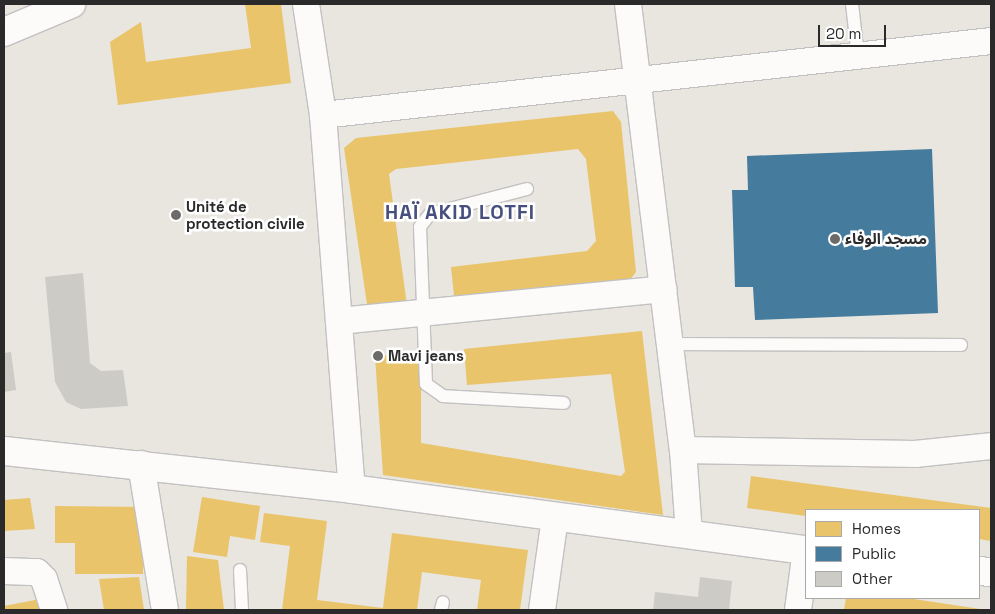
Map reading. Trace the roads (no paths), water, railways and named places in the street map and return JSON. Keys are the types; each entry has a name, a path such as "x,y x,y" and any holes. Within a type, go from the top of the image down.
{"main road":[{"path":"4,32 61,5"},
{"path":"4,451 141,464 352,489 555,518 805,550"}],"street":[{"path":"306,4 323,115 352,489"},
{"path":"628,4 683,450 688,534"},
{"path":"323,115 638,82 991,41"},
{"path":"339,321 663,289"},
{"path":"683,450 915,454 991,446"},
{"path":"141,464 165,610"},
{"path":"542,610 555,518"},
{"path":"798,610 805,558"},
{"path":"4,571 37,572 44,579 54,610"}],"lane":[{"path":"852,4 858,56"},
{"path":"527,189 430,214 420,226 426,384 443,396 564,403"},
{"path":"670,344 961,345"},
{"path":"240,570 242,610"}],"place":[{"name":"Unité de protection civile","path":"176,215"},
{"name":"مسجد الوفاء","path":"835,239"},
{"name":"Mavi jeans","path":"378,356"}],"district":[{"name":"HAÏ AKID LOTFI","path":"460,212"}]}
